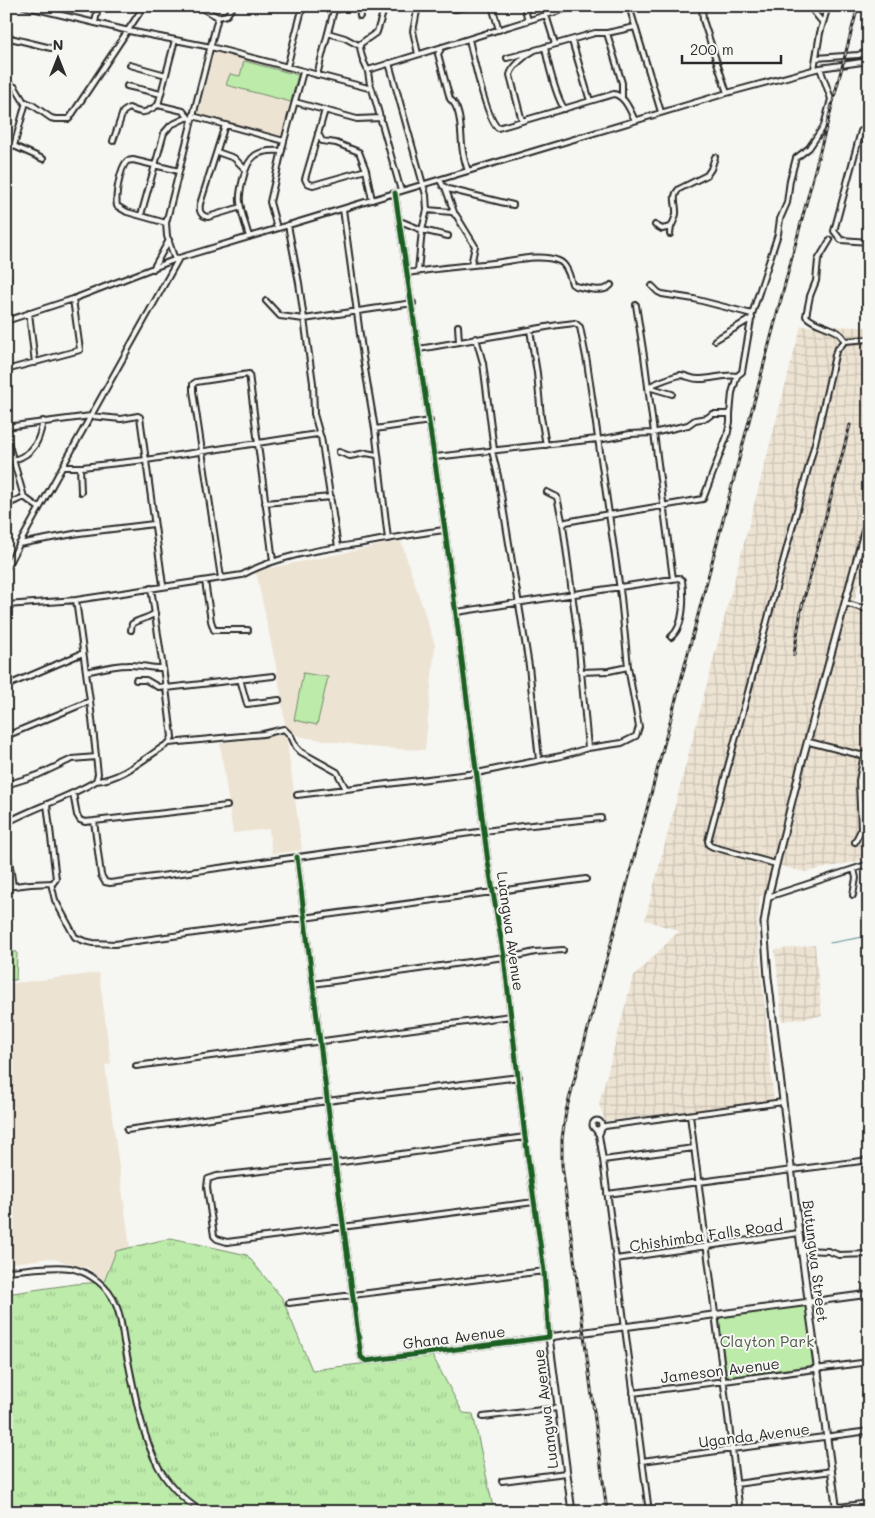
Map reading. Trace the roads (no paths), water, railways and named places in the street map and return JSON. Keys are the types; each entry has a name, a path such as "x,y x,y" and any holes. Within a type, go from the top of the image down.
{"main road":[{"name":"Butungwa Street","path":"837,1510 799,1233 764,937 764,922 768,897 800,769 809,742 869,514"},
{"name":"Ghana Avenue","path":"549,1337 869,1294"},
{"name":"Luangwa Avenue","path":"549,1337 572,1512"}],"street":[{"path":"24,6 211,48 372,89"},
{"path":"95,23 98,6"},
{"path":"6,82 15,87 23,101 55,119 69,118 144,6"},
{"path":"202,6 205,10 218,17 227,15 233,6"},
{"path":"287,67 303,6"},
{"path":"317,75 334,8 357,6 360,16"},
{"path":"385,6 377,32 362,42 360,46 364,64 368,70 368,81 381,118 401,192"},
{"path":"418,6 413,31 418,54"},
{"path":"450,6 455,9 471,6"},
{"path":"492,6 499,30"},
{"path":"524,6 528,20"},
{"path":"368,70 575,6"},
{"path":"629,6 661,112"},
{"path":"702,6 703,20 727,93"},
{"path":"809,6 824,23"},
{"path":"562,525 566,522 703,499 727,436 732,393 737,376 742,372 752,316 778,234 780,219 788,203 790,180 796,158 809,148 824,126 831,104 831,99 817,68 816,58 828,6"},
{"path":"546,15 555,44"},
{"path":"190,117 211,48 218,17"},
{"path":"507,58 595,33 607,33 636,27"},
{"path":"328,33 360,46"},
{"path":"607,33 622,83 622,98 635,120"},
{"path":"6,37 51,48"},
{"path":"469,39 479,82 493,123 500,129 614,94 622,98"},
{"path":"113,141 123,112 129,108 146,113 158,105 175,40"},
{"path":"572,41 590,101"},
{"path":"442,47 438,54 450,99 454,102 458,115 462,131 462,151 468,171"},
{"path":"545,47 557,96 560,105 565,108"},
{"path":"522,121 511,81 511,71 532,51"},
{"path":"816,58 869,53"},
{"path":"6,311 8,320 29,314 177,259 661,112 817,68 869,62"},
{"path":"389,63 423,185 427,210 422,230 418,271"},
{"path":"130,65 166,75"},
{"path":"276,228 270,202 303,72"},
{"path":"127,86 161,94"},
{"path":"14,146 26,102"},
{"path":"295,102 357,119 381,118"},
{"path":"158,105 183,111 193,122 166,223 169,240 177,259"},
{"path":"324,110 305,179 307,183 313,185 366,170"},
{"path":"141,215 164,133 168,128 190,117 284,141"},
{"path":"224,125 200,204 200,212 208,217 241,207"},
{"path":"869,130 861,131 834,231 840,240 869,242"},
{"path":"318,133 322,141 336,143 359,152 366,170 372,200"},
{"path":"6,141 43,159"},
{"path":"248,237 240,194 245,169 251,159 258,153 273,150 282,151"},
{"path":"217,152 234,158 245,169"},
{"path":"670,234 676,213 674,201 676,192 707,175 715,157"},
{"path":"166,223 127,212 117,206 116,199 123,166 129,160 180,170"},
{"path":"440,180 445,187 455,215 475,246 471,265"},
{"path":"445,187 513,205"},
{"name":"Luangwa Avenue","path":"396,193 457,612 493,892 504,958 525,1137 544,1271 549,1337"},
{"path":"343,209 386,507 388,539"},
{"path":"427,210 448,211 455,215"},
{"path":"400,221 422,230 448,236"},
{"path":"288,225 313,384 314,414 320,434 338,547"},
{"path":"655,225 662,229 671,227"},
{"path":"153,268 169,240"},
{"path":"830,240 818,260 816,281 810,296 806,316 809,320 824,324 842,334 845,341"},
{"path":"408,272 496,263 516,258 558,261 564,264 572,284 575,286 601,290 611,285"},
{"path":"6,568 64,467 177,259"},
{"path":"652,286 662,294 694,299 752,316"},
{"path":"6,370 80,350 73,299"},
{"path":"266,301 280,316 304,319 413,303"},
{"path":"636,305 673,579"},
{"path":"29,314 35,363"},
{"path":"715,340 752,316"},
{"path":"297,795 477,773 561,756 588,748 622,743 630,740 638,732 637,714 628,667 620,586 587,362 580,327 575,323 419,349"},
{"path":"458,326 460,342"},
{"path":"530,330 546,445"},
{"path":"476,338 483,363 493,450 529,666 539,760"},
{"path":"776,864 713,847 709,845 708,841 815,442 836,351 845,341 869,339"},
{"path":"221,578 193,384 249,374 273,561"},
{"path":"648,387 655,382 668,380 678,375 697,379 721,375 737,376"},
{"path":"648,387 672,394"},
{"path":"435,457 653,432 688,425 695,420 707,418 712,414 730,414"},
{"path":"6,427 91,416 121,419 140,417 164,586"},
{"path":"375,429 430,421"},
{"path":"14,460 25,457 39,440 42,422"},
{"path":"64,467 80,468 146,460 320,434"},
{"path":"6,435 24,497 39,508"},
{"path":"339,452 350,456 366,453 378,456"},
{"path":"80,468 81,492"},
{"path":"547,492 557,497 562,525 572,594 588,748"},
{"path":"6,505 24,497"},
{"path":"265,503 330,497"},
{"path":"19,544 79,533 154,524"},
{"path":"6,605 76,600 242,575 273,561 338,547 445,530"},
{"path":"457,612 679,578 682,580 684,604 676,631 671,637"},
{"path":"206,580 211,621 214,630 248,630"},
{"path":"151,588 172,732 169,744"},
{"path":"76,600 90,701 98,774 96,781"},
{"path":"846,603 869,610"},
{"path":"131,630 134,622 155,613"},
{"path":"6,686 83,653"},
{"path":"86,672 116,665 144,665 151,668 163,668"},
{"path":"581,672 609,671 628,667"},
{"path":"136,680 146,680 158,687 166,687 273,676"},
{"path":"240,679 247,704 279,700"},
{"path":"6,736 90,701"},
{"path":"6,823 26,812 73,793 96,781 107,780 169,744 284,730 292,736 296,747 301,752 337,772 346,789"},
{"path":"809,742 860,755 869,750"},
{"path":"855,842 861,830 859,781 864,754"},
{"path":"6,785 38,775 72,759 96,756"},
{"path":"73,793 77,815 80,820 85,822 227,806"},
{"path":"6,888 55,882 56,875 47,804"},
{"path":"94,821 101,876 105,882 110,883 601,818"},
{"path":"6,841 13,886"},
{"path":"297,857 352,1296"},
{"path":"768,897 869,864"},
{"path":"852,895 856,878 854,869"},
{"path":"51,883 55,900 75,937 84,942 115,944 586,879"},
{"path":"313,984 504,958 535,952 563,950"},
{"path":"136,1066 510,1016"},
{"path":"127,1130 327,1101 519,1077"},
{"path":"594,1129 598,1129 602,1125 784,1102"},
{"path":"690,1115 740,1512"},
{"path":"599,1133 592,1125 594,1121 598,1120 602,1125"},
{"path":"602,1125 599,1133 648,1512"},
{"path":"525,1137 211,1177 207,1183 208,1196 214,1236 222,1241 534,1202"},
{"path":"603,1160 694,1148"},
{"path":"607,1194 869,1160"},
{"name":"Chishimba Falls Road","path":"616,1259 799,1233"},
{"path":"802,1250 828,1251 839,1255 869,1254"},
{"path":"6,1272 71,1268 96,1279 110,1294 119,1313 131,1374 149,1447 164,1476 179,1495 202,1512"},
{"path":"289,1304 544,1271"},
{"name":"Ghana Avenue","path":"352,1296 362,1359 366,1361 549,1337"},
{"name":"Jameson Avenue","path":"633,1393 869,1362"},
{"path":"483,1417 558,1408"},
{"name":"Uganda Avenue","path":"642,1461 869,1431"},
{"path":"736,1484 832,1471"},
{"path":"502,1482 566,1474"},
{"path":"802,1512 837,1510 869,1503"},
{"path":"189,1512 192,1505"}],"waterway":[{"path":"830,943 869,936"}],"railway":[{"path":"607,1512 562,1165 562,1139 566,1111 858,6"},
{"path":"794,655 801,610 850,425"}],"park label":[{"name":"Clayton Park","path":"767,1341"}]}
